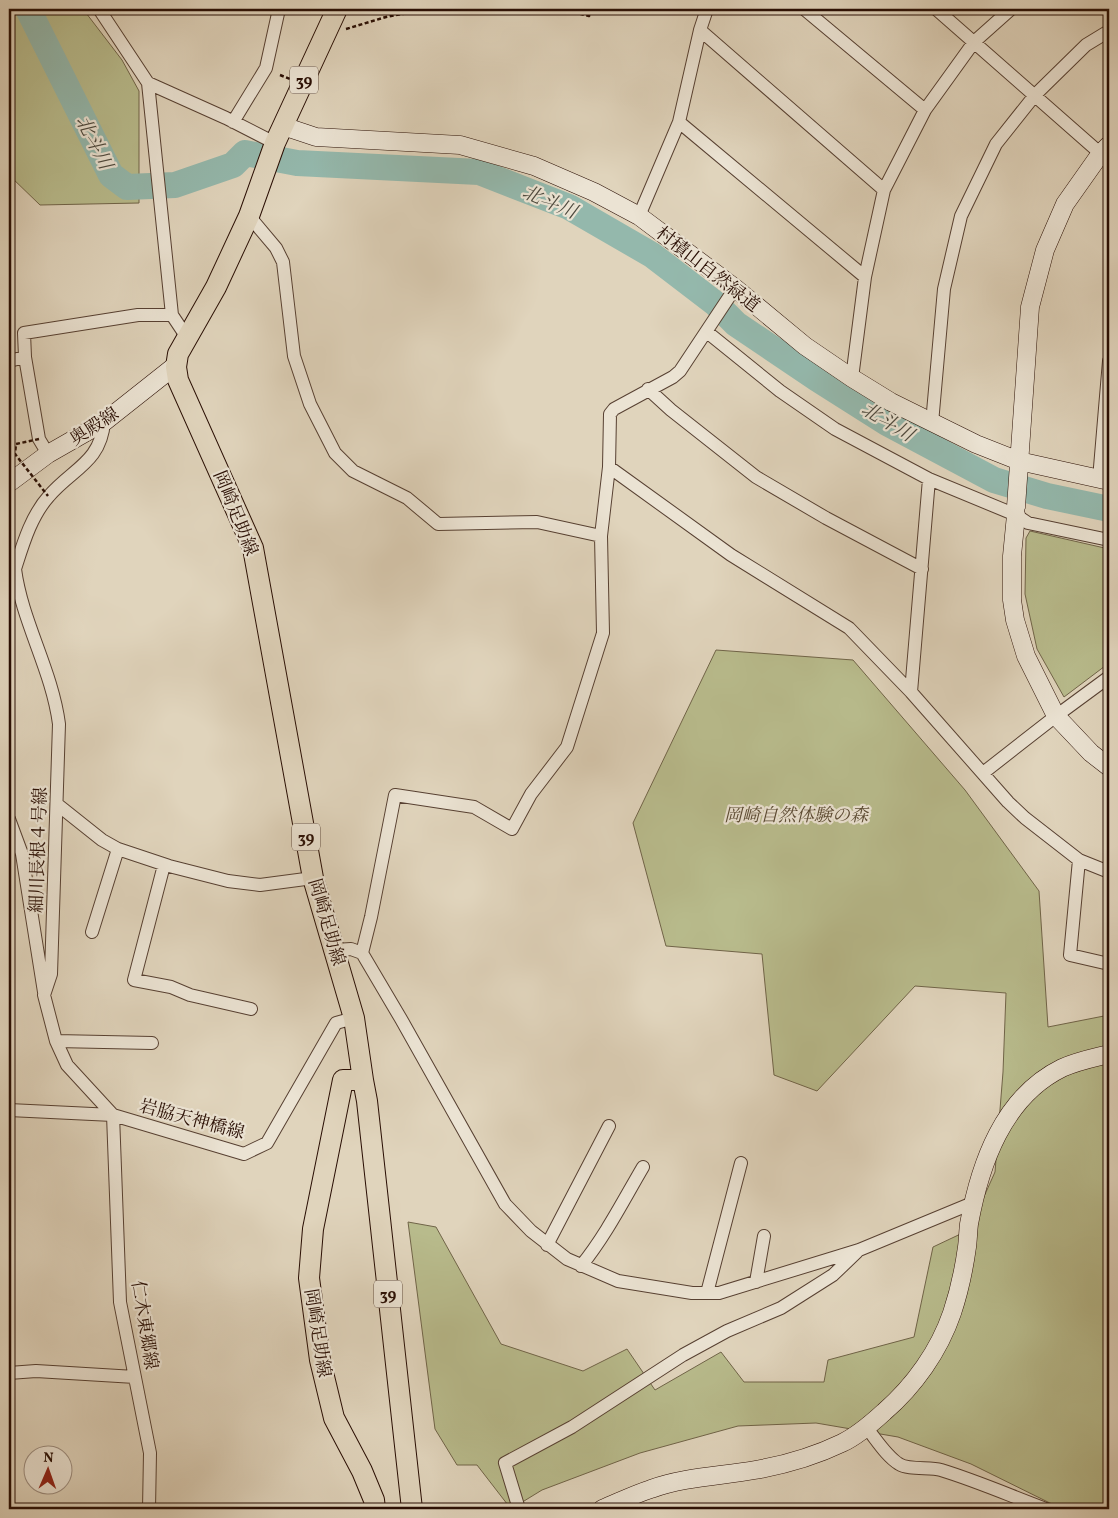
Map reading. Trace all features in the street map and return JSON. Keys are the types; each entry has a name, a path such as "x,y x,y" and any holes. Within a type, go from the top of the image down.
{"main road":[{"name":"39","path":"176,366 178,354 216,287 248,216 274,146 337,9"},
{"name":"岡崎足助線","path":"176,366 178,380 253,548 314,878 354,1018 368,1110 412,1509"},
{"name":"岡崎足助線","path":"363,1080 343,1080 313,1229 309,1278 320,1360 334,1418 362,1471 374,1500 375,1509"}],"street":[{"path":"99,9 148,83 172,314 188,339"},
{"path":"233,122 266,68 279,9"},
{"path":"639,216 679,122 700,30 707,9"},
{"path":"804,9 925,110"},
{"path":"936,9 1034,95 1106,153 1065,204 1045,250 1030,306 1011,574 1015,620 1026,656 1056,716 1091,753 1109,767"},
{"path":"852,378 865,276 884,190 925,110 974,42 1011,9"},
{"path":"700,30 884,190"},
{"path":"932,423 944,289 961,216 996,144 1034,95 1086,45 1109,30"},
{"path":"148,83 233,122 274,146"},
{"path":"679,122 865,276"},
{"name":"村積山自然緑道","path":"274,146 316,137 460,145 534,166 594,192 639,216 733,292 805,346 891,402 1019,466 1104,480"},
{"path":"248,216 276,248 283,262 294,356 310,404 335,453 353,471 407,498 438,524 537,522 601,536"},
{"path":"362,953 395,794 474,806 512,829 531,794 567,747 603,633 601,536 609,467 610,414 614,409 673,377 680,371 733,292"},
{"path":"44,447 25,357 24,333 138,315 172,314"},
{"path":"710,327 780,391 835,429 929,479 1016,511 1028,523 1109,540"},
{"path":"9,361 25,357"},
{"path":"1104,480 1109,361"},
{"name":"奥殿線","path":"9,483 44,447 104,422 176,366"},
{"path":"648,389 671,410 756,477 826,518 922,570"},
{"path":"12,573 34,519 48,496 94,454 103,435 104,422"},
{"path":"609,467 731,554 849,628 911,692 1008,802 1025,818 1079,860 1109,872"},
{"path":"911,692 929,479"},
{"name":"細川長根４号線","path":"12,573 46,670 58,712 59,724 52,974 44,995"},
{"path":"983,773 1109,677"},
{"path":"58,805 102,840 118,849 164,865 228,881 260,886 314,878"},
{"path":"9,819 22,854 44,995 56,1041 67,1066 113,1115"},
{"path":"92,932 118,849"},
{"path":"1079,860 1070,955 1109,964"},
{"path":"164,865 134,980 171,988 190,995 251,1008"},
{"path":"335,950 351,949 362,953 505,1204 547,1244 567,1260 618,1281 692,1293 719,1292 859,1250 975,1202"},
{"name":"岩脇天神橋線","path":"9,1110 113,1115 244,1154 266,1143 336,1023 354,1018"},
{"path":"56,1041 152,1043"},
{"path":"602,1509 652,1488 706,1476 756,1470 794,1461 843,1443 885,1412 908,1389 929,1361 943,1335 958,1290 981,1175 993,1141 1005,1120 1019,1101 1037,1085 1061,1069 1082,1060 1109,1054"},
{"name":"仁木東郷線","path":"113,1115 120,1302 150,1453 149,1509"},
{"path":"547,1244 609,1126"},
{"path":"707,1293 741,1163"},
{"path":"581,1266 605,1234 643,1168"},
{"path":"756,1282 764,1236"},
{"path":"519,1509 505,1463 572,1427 683,1355 727,1332 781,1308 833,1275 859,1250"},
{"path":"9,1373 36,1372 135,1377"},
{"path":"866,1427 889,1455 900,1465 939,1470 982,1484 1003,1494 1046,1509"}],"path":[{"path":"325,35 386,17 429,9"},
{"path":"561,9 589,16 594,9"},
{"path":"280,75 313,88"},
{"path":"44,447 16,444 15,454 48,496"}],"green space":[{"path":"9,9 83,9 122,60 139,91 139,203 40,205 9,175"},
{"path":"1030,531 1109,549 1109,663 1064,697 1037,649 1025,594 1026,538"},
{"name":"岡崎自然体験の森","path":"716,650 853,660 965,790 1039,891 1048,1027 1109,1015 1109,1509 1062,1509 971,1464 898,1437 816,1423 738,1426 640,1453 542,1490 511,1509 477,1465 457,1465 435,1429 408,1222 436,1227 501,1344 583,1371 627,1349 655,1390 721,1352 744,1382 824,1382 828,1360 914,1337 933,1247 969,1230 995,1172 1003,1072 1006,993 915,986 817,1091 774,1075 762,954 666,946 633,823"}],"waterway":[{"name":"北斗川","path":"28,9 111,175 127,187 175,185 233,165 245,153 297,163 479,172 569,207 652,255 716,304 736,324 887,423 994,480 1047,496 1109,509"}]}
